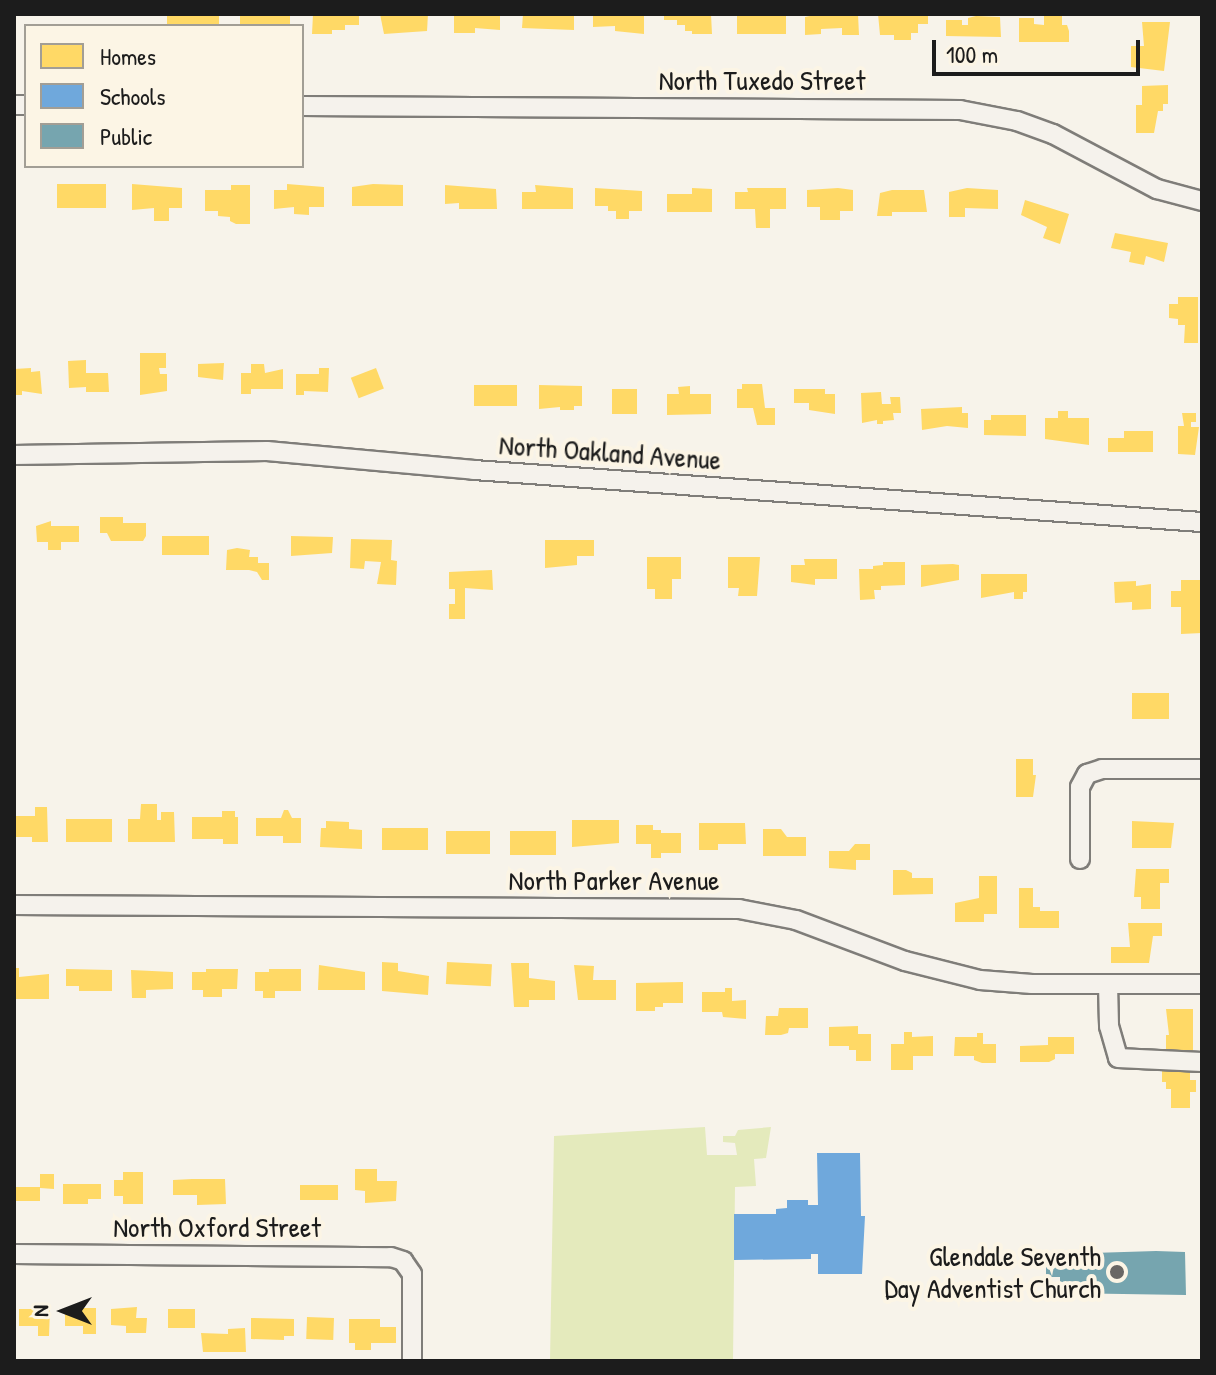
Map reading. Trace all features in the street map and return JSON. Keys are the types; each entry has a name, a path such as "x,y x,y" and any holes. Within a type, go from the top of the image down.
{"street":[{"name":"North Tuxedo Street","path":"304,106 953,109 1041,129 1077,144 1163,191 1202,201"},
{"name":"North Oakland Avenue","path":"14,455 267,451 474,470 1202,522"},
{"path":"1080,859 1080,787 1087,774 1102,769 1202,769"},
{"name":"North Parker Avenue","path":"14,905 739,909 796,920 905,961 960,977 1020,984 1202,984"},
{"path":"1108,984 1109,1026 1118,1058 1202,1062"},
{"name":"North Oxford Street","path":"14,1254 370,1255 403,1261 412,1274 412,1361"}],"green space":[{"path":"705,1127 707,1155 737,1155 735,1143 723,1142 723,1136 735,1136 738,1130 771,1127 766,1158 754,1159 756,1186 735,1187 733,1361 550,1361 554,1136"}],"building: Homes":[{"path":"167,14 219,14 219,24 167,24"},
{"path":"240,14 290,14 290,24 240,24"},
{"path":"313,14 359,14 359,25 345,25 345,30 332,30 332,34 312,34"},
{"path":"380,14 428,14 427,31 384,34"},
{"path":"454,14 500,14 500,30 475,28 475,33 454,33"},
{"path":"523,14 574,14 574,30 522,28"},
{"path":"593,14 644,14 644,34 615,31 615,26 593,27"},
{"path":"664,14 711,14 712,34 692,34 692,31 685,31 685,25 677,25 677,20 664,20"},
{"path":"737,14 786,14 786,34 737,34"},
{"path":"858,14 859,35 842,35 842,28 821,29 821,34 805,35 805,17"},
{"path":"878,14 928,14 928,24 918,24 918,33 911,33 911,40 894,40 894,35 880,35"},
{"path":"1044,14 1062,14 1062,25 1067,25 1069,31 1069,42 1019,42 1019,18 1034,18 1034,24 1044,25"},
{"path":"1000,17 1001,37 946,36 946,20 962,20 962,25 968,25 968,18"},
{"path":"1142,22 1170,22 1164,71 1131,67 1131,46 1144,46"},
{"path":"1168,85 1168,104 1163,104 1163,111 1158,111 1154,133 1136,133 1136,105 1142,105 1142,86"},
{"path":"57,184 106,184 106,208 57,208"},
{"path":"132,184 182,188 182,208 169,208 169,221 154,221 154,208 132,210"},
{"path":"287,184 324,187 324,207 309,207 309,215 294,214 294,207 274,209 274,190 287,190"},
{"path":"231,185 250,185 250,224 236,224 230,221 230,217 218,216 218,211 205,211 205,190 231,190"},
{"path":"403,185 403,206 352,206 352,187"},
{"path":"445,185 496,189 497,209 459,209 459,203 445,204"},
{"path":"535,185 573,188 573,209 522,209 522,192 536,192"},
{"path":"595,188 642,191 642,211 629,211 629,219 616,219 616,211 608,211 608,206 595,206"},
{"path":"692,188 712,189 712,212 667,212 667,194 692,194"},
{"path":"747,188 786,188 786,209 770,209 770,228 756,228 755,209 735,209 735,192 748,192"},
{"path":"967,188 998,190 998,209 965,208 965,217 949,217 949,192"},
{"path":"807,190 853,190 853,211 840,211 840,220 820,220 820,207 807,207"},
{"path":"924,190 927,212 892,212 892,216 877,216 880,193"},
{"path":"1025,200 1069,214 1060,244 1043,238 1047,227 1021,215"},
{"path":"1115,233 1168,243 1164,262 1146,256 1144,265 1129,262 1131,252 1111,248"},
{"path":"1178,297 1198,297 1198,343 1184,343 1185,325 1178,325 1178,319 1169,318 1169,304 1178,304"},
{"path":"140,353 166,353 166,368 159,368 160,374 167,374 167,391 140,395"},
{"path":"86,360 86,373 108,373 109,392 86,392 86,387 69,388 68,361"},
{"path":"224,363 223,380 198,377 198,364"},
{"path":"251,364 264,364 265,373 283,369 283,389 251,389 251,394 241,394 241,373 251,373"},
{"path":"31,368 31,372 40,371 42,394 22,391 22,395 14,395 14,369"},
{"path":"319,368 329,368 328,392 304,391 304,395 296,395 296,374 319,374"},
{"path":"376,368 384,389 359,398 351,378"},
{"path":"742,384 762,384 765,408 775,408 775,425 757,425 753,408 737,408 737,389 742,389"},
{"path":"474,385 517,385 517,406 474,406"},
{"path":"539,385 582,386 582,406 574,406 574,410 560,410 560,407 539,409"},
{"path":"690,386 690,394 711,394 711,414 667,415 667,394 679,394 678,387"},
{"path":"612,389 637,389 637,414 612,414"},
{"path":"794,389 825,389 825,394 835,394 835,414 809,410 809,403 794,403"},
{"path":"881,392 882,404 891,404 890,397 900,397 901,413 893,413 894,420 883,421 883,424 877,424 877,420 862,423 861,393"},
{"path":"962,407 962,413 968,413 968,428 947,426 922,430 921,409"},
{"path":"1058,411 1068,411 1068,418 1089,418 1089,445 1045,439 1045,418 1058,418"},
{"path":"1182,413 1196,413 1196,422 1191,422 1191,427 1199,427 1195,455 1178,454 1178,426 1184,426"},
{"path":"991,415 1026,415 1026,436 984,435 984,420 991,420"},
{"path":"1124,431 1153,431 1153,452 1108,452 1108,438 1124,438"},
{"path":"100,517 123,517 123,523 146,523 146,536 143,541 111,541 107,533 100,533"},
{"path":"51,521 51,526 79,526 79,542 61,542 61,550 48,550 48,542 37,542 36,526"},
{"path":"162,536 209,536 209,555 162,555"},
{"path":"291,536 333,537 332,553 291,556"},
{"path":"351,539 392,540 391,560 397,561 396,585 377,584 381,562 365,561 364,569 350,568"},
{"path":"545,540 594,540 594,556 577,556 577,565 545,568"},
{"path":"227,550 250,550 249,557 258,557 258,563 269,563 269,580 262,580 257,572 249,570 226,570"},
{"path":"647,557 681,557 681,579 672,579 672,599 655,599 655,589 647,589"},
{"path":"728,557 760,557 757,596 738,596 739,588 728,588"},
{"path":"804,559 837,559 837,579 815,579 815,585 791,582 791,565 805,565"},
{"path":"883,562 905,562 905,585 881,586 881,590 874,590 875,599 860,600 859,569 873,569 873,566 883,565"},
{"path":"921,565 959,565 959,580 921,587"},
{"path":"492,570 493,590 465,588 465,619 449,619 449,604 455,604 455,589 449,589 449,572"},
{"path":"981,574 1027,574 1027,592 1023,592 1023,599 1014,599 1014,592 981,598"},
{"path":"1181,580 1202,580 1202,633 1181,634 1181,607 1171,607 1171,591 1181,591"},
{"path":"1136,581 1136,586 1151,584 1151,609 1132,610 1132,602 1115,603 1114,582"},
{"path":"1132,693 1169,693 1169,719 1132,719"},
{"path":"1016,759 1033,759 1033,775 1036,775 1033,797 1016,797"},
{"path":"141,804 157,804 157,820 161,820 161,812 174,812 175,842 128,842 128,819 140,819"},
{"path":"35,807 47,807 48,842 32,842 32,837 14,837 14,816 35,816"},
{"path":"284,810 288,810 292,818 301,818 301,843 283,843 283,836 256,836 256,818 281,818"},
{"path":"222,811 235,811 235,817 238,817 238,844 223,844 223,839 192,839 192,817 222,817"},
{"path":"66,819 112,819 112,842 66,842"},
{"path":"572,820 619,820 619,843 572,847"},
{"path":"326,821 349,822 349,829 362,830 362,849 320,847 321,828 326,828"},
{"path":"1132,821 1174,823 1171,848 1132,848"},
{"path":"699,823 745,823 746,844 718,844 718,850 699,850"},
{"path":"636,825 653,825 653,830 661,830 661,833 681,833 681,853 661,853 661,858 651,858 651,844 636,844"},
{"path":"382,828 428,828 428,850 382,850"},
{"path":"763,829 781,829 787,837 806,837 806,856 763,856"},
{"path":"446,831 490,831 490,854 446,854"},
{"path":"510,831 556,831 556,855 510,855"},
{"path":"855,844 870,844 870,860 856,860 856,870 829,868 829,851 849,851"},
{"path":"1136,869 1169,869 1169,883 1160,883 1160,909 1141,909 1141,897 1134,897"},
{"path":"893,870 906,870 912,873 912,878 933,878 933,894 893,895"},
{"path":"979,876 997,876 997,914 984,914 984,922 955,922 955,903 979,898"},
{"path":"1019,888 1033,888 1033,907 1040,907 1040,911 1059,911 1059,928 1019,928"},
{"path":"1128,923 1162,923 1162,936 1153,936 1149,963 1111,963 1111,947 1130,947"},
{"path":"382,962 398,963 398,971 429,976 428,995 382,991"},
{"path":"447,962 492,964 491,986 446,984"},
{"path":"511,963 529,963 529,978 555,981 555,1000 529,1000 529,1007 514,1007"},
{"path":"319,965 365,972 365,990 318,990"},
{"path":"574,965 594,966 593,980 616,980 616,1000 578,1000"},
{"path":"14,968 19,968 19,977 49,974 49,999 14,999"},
{"path":"66,969 112,970 112,991 79,991 79,986 66,986"},
{"path":"206,969 238,969 237,989 222,989 222,997 203,997 203,990 192,990 192,972 206,972"},
{"path":"269,969 301,969 301,991 275,991 275,998 263,998 263,991 255,991 255,972 269,972"},
{"path":"131,970 173,972 173,989 146,990 146,998 132,998"},
{"path":"683,982 683,1003 663,1003 663,1007 655,1007 655,1011 636,1011 636,983"},
{"path":"725,988 732,988 732,1001 746,1000 746,1019 723,1017 722,1012 702,1012 702,992 725,992"},
{"path":"779,1008 808,1008 808,1028 789,1028 788,1033 765,1035 766,1016 778,1016"},
{"path":"1166,1009 1193,1009 1193,1052 1166,1052 1166,1035 1169,1035"},
{"path":"858,1026 858,1034 871,1034 871,1061 856,1061 856,1050 849,1050 849,1046 829,1046 829,1027"},
{"path":"904,1032 912,1032 912,1037 933,1036 933,1056 913,1056 913,1070 891,1070 891,1044 904,1044"},
{"path":"977,1033 983,1033 983,1044 996,1044 996,1063 982,1063 974,1060 974,1056 954,1056 955,1037 977,1037"},
{"path":"1048,1037 1074,1037 1074,1054 1055,1054 1055,1059 1049,1062 1020,1062 1020,1046 1048,1045"},
{"path":"1162,1065 1190,1065 1190,1080 1196,1080 1196,1092 1190,1092 1190,1108 1171,1108 1171,1089 1166,1089 1166,1082 1162,1082"},
{"path":"355,1169 377,1169 377,1181 397,1181 396,1201 365,1203 365,1191 355,1190"},
{"path":"123,1172 143,1172 143,1204 123,1204 123,1196 114,1196 114,1180 123,1180"},
{"path":"40,1174 54,1174 54,1189 40,1188 40,1201 15,1201 15,1187 40,1187"},
{"path":"225,1179 226,1204 197,1205 197,1195 173,1195 173,1180"},
{"path":"63,1184 101,1184 101,1199 88,1199 88,1204 63,1204"},
{"path":"300,1185 338,1185 338,1200 300,1200"},
{"path":"137,1307 136,1318 147,1318 146,1333 126,1333 126,1326 111,1325 111,1309"},
{"path":"65,1308 96,1308 96,1334 83,1334 83,1326 65,1326"},
{"path":"19,1309 50,1309 49,1336 38,1336 38,1326 19,1326"},
{"path":"168,1309 195,1309 195,1328 168,1328"},
{"path":"307,1317 334,1318 333,1340 306,1339"},
{"path":"251,1318 294,1319 294,1336 284,1336 284,1340 251,1339"},
{"path":"349,1319 380,1319 380,1327 396,1327 396,1343 371,1343 371,1350 355,1350 355,1343 349,1343"},
{"path":"245,1328 246,1352 203,1352 201,1333 228,1334 228,1329"}],"building: Schools":[{"path":"817,1153 860,1153 861,1216 865,1216 862,1274 818,1274 818,1254 811,1254 811,1259 734,1260 734,1214 776,1214 776,1209 787,1208 787,1200 808,1200 808,1205 818,1205"}],"building: Public":[{"name":"Glendale Seventh Day Adventist Church","path":"1185,1252 1186,1295 1060,1293 1060,1277 1046,1277 1046,1267 1060,1267 1060,1254"}],"place":[{"name":"Glendale Seventh Day Adventist Church","path":"1117,1272"}]}
